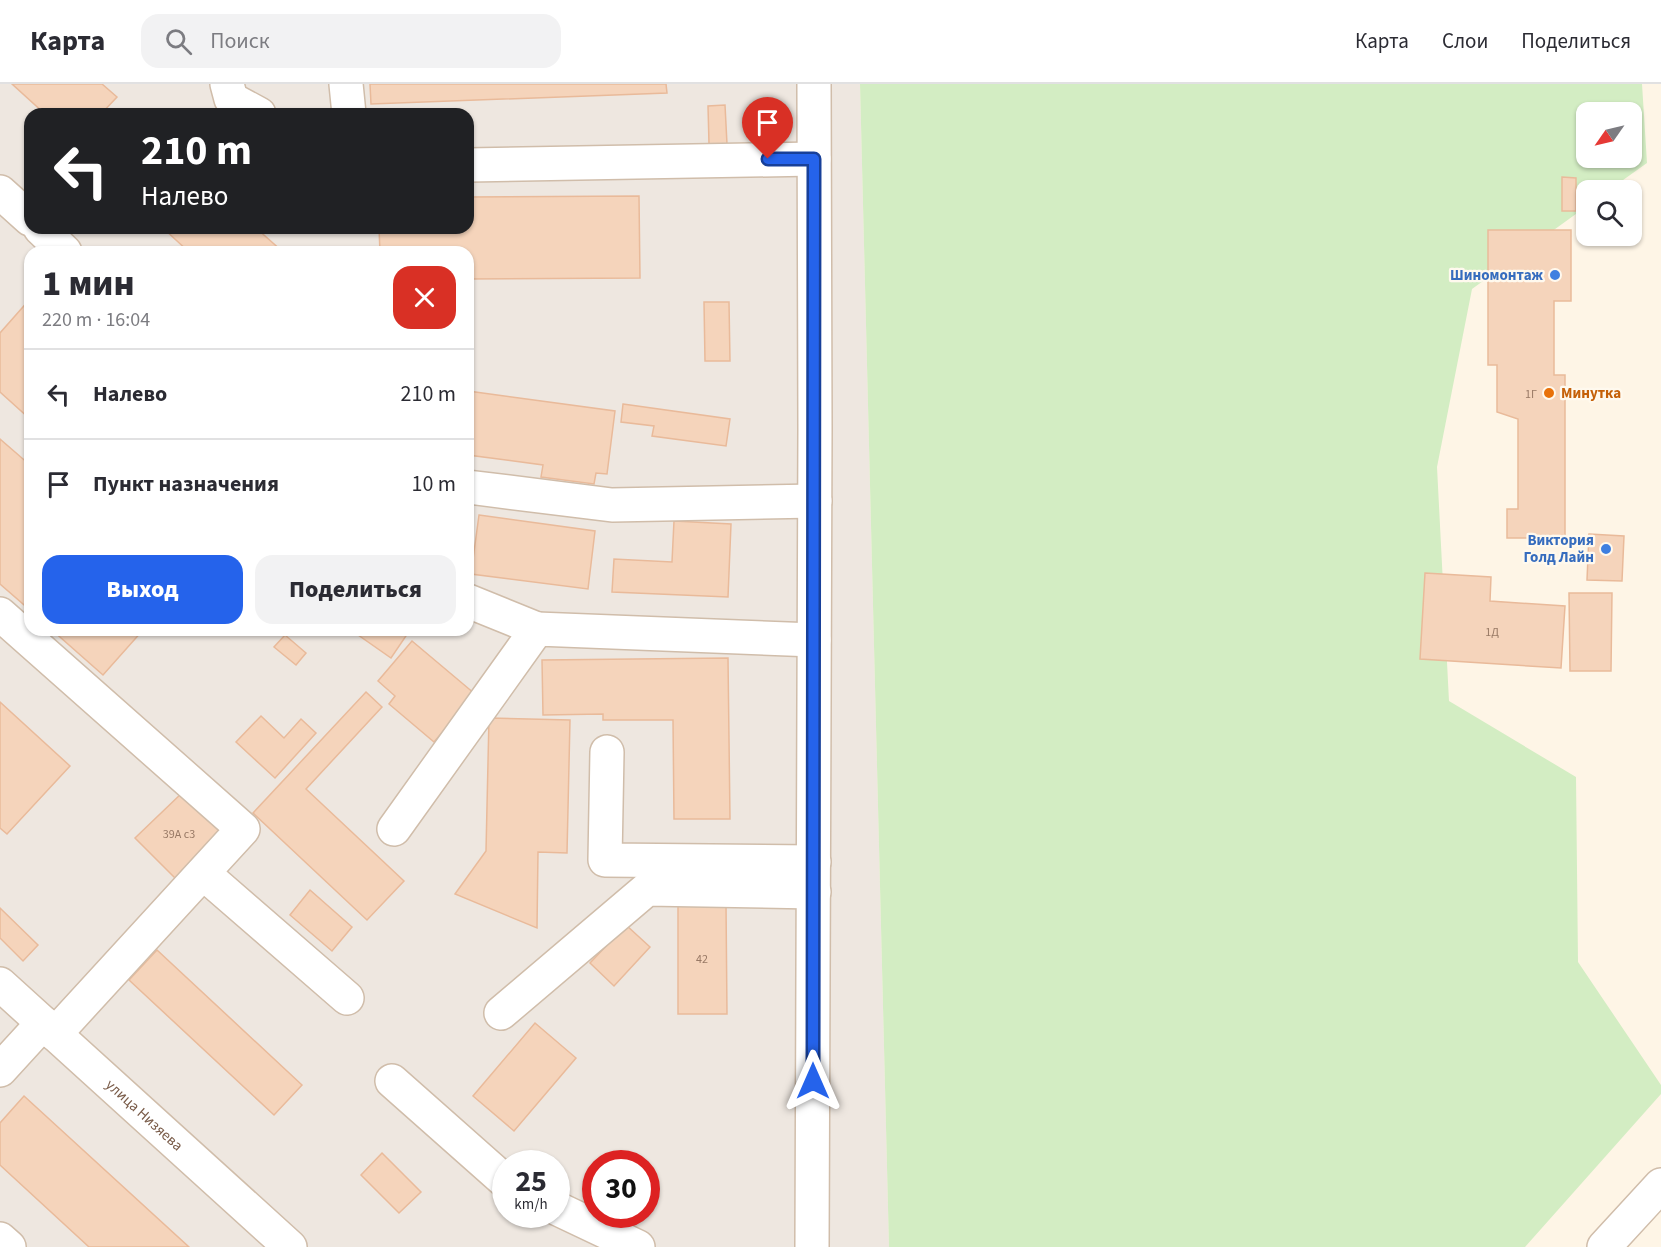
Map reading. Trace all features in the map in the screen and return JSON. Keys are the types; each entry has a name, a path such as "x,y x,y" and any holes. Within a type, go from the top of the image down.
{"street":[{"path":"227,84 231,99 248,108"},
{"path":"346,84 348,108"},
{"path":"812,1247 814,84"},
{"path":"474,165 814,159"},
{"path":"0,192 24,214"},
{"path":"46,234 59,246"},
{"path":"474,488 612,505 814,501"},
{"path":"474,603 537,629 814,640"},
{"path":"0,614 24,635"},
{"path":"394,829 537,629"},
{"path":"0,1070 49,1029 243,830 25,636"},
{"path":"607,752 605,860 814,877"},
{"path":"202,873 347,998"},
{"path":"501,1013 647,889 814,877"},
{"name":"улица Низяева","path":"0,984 290,1247"},
{"path":"392,1081 492,1170"},
{"path":"1604,1247 1661,1185"},
{"path":"570,1215 638,1247"},
{"path":"0,1239 9,1247"}],"shaded area":[{"path":"0,84 860,84 889,1247 0,1247"}],"green space":[{"path":"860,84 1642,84 1647,163 1642,167 1642,102 1576,102 1576,168 1640,168 1623,180 1576,180 1576,214 1472,289 1437,467 1449,701 1576,777 1578,962 1661,1085 1661,1094 1525,1247 889,1247"}],"building":[{"path":"12,84 102,84 117,97 107,108 38,108"},
{"path":"370,84 666,84 667,93 371,104"},
{"path":"725,105 727,144 709,144 708,106"},
{"path":"1562,177 1576,178 1576,211 1562,211"},
{"path":"639,196 640,278 474,279 474,246 380,246 379,234 474,234 474,197"},
{"path":"1488,230 1571,230 1571,301 1554,301 1554,375 1565,375 1565,538 1507,538 1507,509 1518,509 1518,419 1497,412 1497,365 1488,365"},
{"path":"170,234 263,234 276,246 182,246"},
{"path":"704,302 729,302 730,361 705,361"},
{"path":"24,306 24,414 0,392 0,333"},
{"path":"474,392 615,411 607,474 596,473 594,484 541,477 543,465 474,456"},
{"path":"623,404 730,419 726,446 652,436 654,426 621,422"},
{"path":"0,439 24,460 24,605 0,584"},
{"path":"479,515 595,531 588,589 474,574 474,552"},
{"path":"674,521 731,524 728,597 612,592 614,559 672,562"},
{"path":"1589,534 1624,536 1622,581 1587,580"},
{"path":"1425,573 1491,577 1490,601 1565,606 1561,668 1420,659"},
{"path":"1569,593 1612,593 1611,671 1570,671"},
{"path":"59,636 138,636 103,675"},
{"path":"286,636 306,653 296,665 274,647"},
{"path":"360,636 406,636 391,658"},
{"path":"412,641 475,694 434,742 389,704 395,696 378,681"},
{"path":"728,658 730,819 674,819 673,720 603,720 603,714 543,715 542,660"},
{"path":"366,692 382,707 306,789 404,881 367,920 253,813"},
{"path":"0,702 70,766 7,834 0,828"},
{"path":"261,716 284,738 301,719 316,733 275,778 236,742"},
{"path":"489,718 570,720 567,853 538,852 537,928 455,894 486,851"},
{"path":"184,791 223,831 175,878 135,838"},
{"path":"310,890 352,927 332,951 290,915"},
{"path":"678,904 726,904 727,1014 678,1014"},
{"path":"0,908 38,945 23,961 0,938"},
{"path":"626,925 650,947 614,986 590,963"},
{"path":"157,950 302,1085 274,1115 129,980"},
{"path":"535,1023 576,1058 514,1131 473,1096"},
{"path":"24,1096 189,1247 89,1247 0,1165 0,1123"},
{"path":"382,1153 421,1192 399,1213 361,1175"}],"place":[{"name":"Шиномонтаж","path":"1555,275"},
{"name":"Минутка","path":"1549,393"},
{"name":"Виктория Голд Лайн","path":"1606,549"}],"route":[{"path":"768,159 814,159 813,1081"}]}
